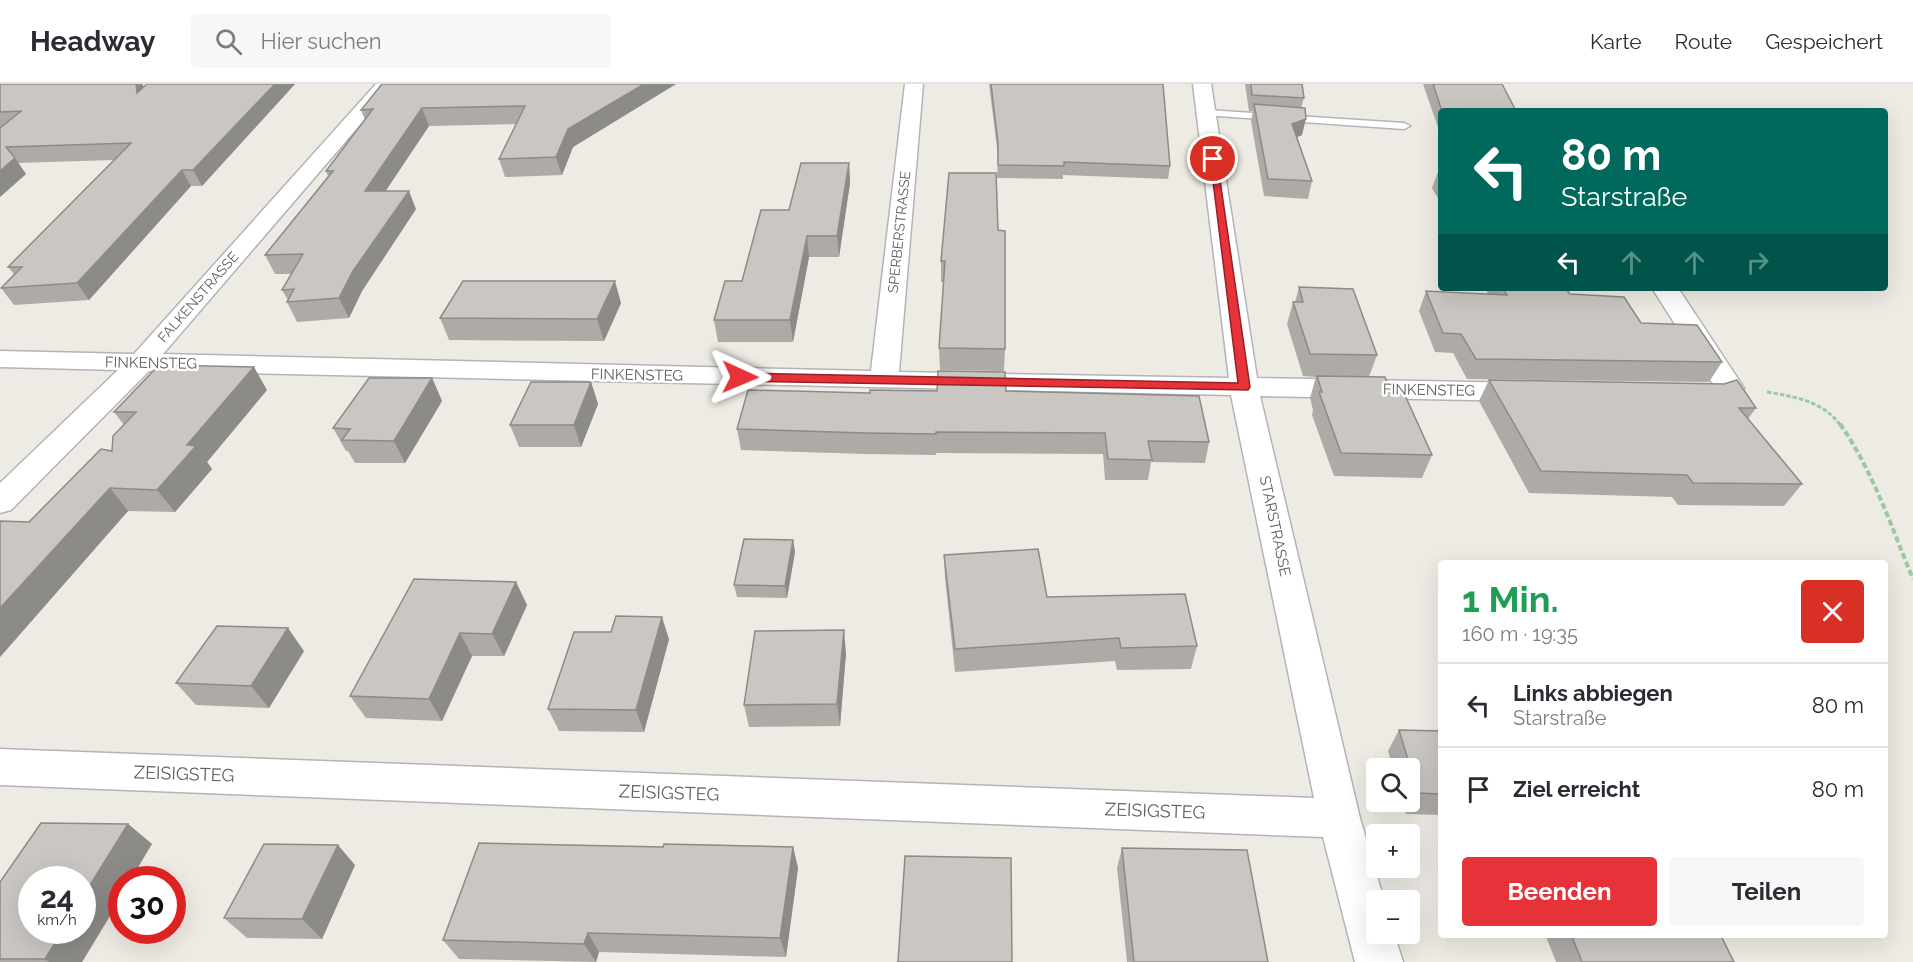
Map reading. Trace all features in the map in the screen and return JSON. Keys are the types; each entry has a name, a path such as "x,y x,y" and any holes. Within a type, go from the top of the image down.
{"street":[{"name":"FALKENSTRASSE","path":"0,502 141,363 386,84"},
{"name":"SPERBERSTRASSE","path":"884,380 914,84"},
{"name":"STARSTRASSE","path":"1205,99 1244,387 1339,818 1379,962"},
{"path":"1663,394 1710,394 1730,387 1667,291"},
{"name":"FINKENSTEG","path":"0,359 884,380 1555,392"},
{"name":"ZEISIGSTEG","path":"0,767 1339,818"}],"lane":[{"path":"1205,99 1404,126"}],"path":[{"path":"1730,387 1785,395 1822,406 1838,420 1858,449 1913,579"}],"building":[{"path":"0,84 136,84 137,93 147,84 275,84 193,170 182,170 77,283 1,288 22,267 8,267 131,143 6,147 15,158 0,171 0,128 21,111 0,112"},
{"path":"382,84 644,84 568,129 556,157 499,159 525,106 422,108 365,191 409,191 353,271 339,298 287,302 294,289 282,290 303,254 265,255 333,171 326,171 373,109 361,110"},
{"path":"991,84 1163,84 1170,166 1064,162 1064,166 998,165 998,143"},
{"path":"1251,84 1302,84 1304,98 1252,95"},
{"path":"1433,84 1502,84 1514,108 1441,108"},
{"path":"1254,104 1305,108 1306,119 1292,124 1312,181 1268,179"},
{"path":"801,163 849,163 837,236 807,236 790,320 714,320 725,281 742,281 761,210 789,210"},
{"path":"949,173 996,173 998,230 1005,231 1005,349 939,348 945,261 941,261"},
{"path":"463,281 615,281 597,319 440,318"},
{"path":"1299,287 1353,289 1377,355 1310,354 1293,302 1303,302"},
{"path":"1426,291 1507,295 1505,291 1568,291 1570,294 1624,297 1641,323 1697,325 1722,362 1476,359 1461,334 1443,333"},
{"path":"159,365 254,367 187,445 196,446 157,490 110,488 0,608 0,521 29,522 101,449 112,451 113,436 136,412 114,412"},
{"path":"938,371 1005,372 1006,391 1199,396 1209,442 1148,441 1152,460 1108,459 1105,433 936,432 936,434 737,429 748,390 870,393 870,390 937,391"},
{"path":"1317,376 1385,377 1391,393 1404,393 1432,455 1341,453 1319,392 1322,392"},
{"path":"369,378 432,378 394,441 342,440 350,429 333,428"},
{"path":"1489,380 1724,384 1737,380 1756,408 1739,408 1802,484 1693,483 1687,475 1541,471"},
{"path":"531,382 591,382 574,425 510,425"},
{"path":"744,539 793,540 785,586 734,585"},
{"path":"1038,549 1047,597 1185,594 1197,646 1121,648 1119,638 955,649 944,555"},
{"path":"414,579 516,582 492,634 460,633 429,699 350,696"},
{"path":"616,616 662,617 636,710 548,709 574,632 611,632"},
{"path":"217,626 288,628 251,686 176,683"},
{"path":"844,630 837,704 744,705 755,631"},
{"path":"1399,730 1438,731 1438,794 1420,793 1420,758 1407,758"},
{"path":"41,823 128,824 96,875 96,866 18,866 18,944 54,944 45,959 0,959 0,882"},
{"path":"479,843 793,847 780,938 588,933 584,944 443,940"},
{"path":"264,844 338,845 302,919 224,918"},
{"path":"1122,848 1247,850 1268,962 1134,962"},
{"path":"905,856 1011,858 1012,962 898,962"},
{"path":"1573,938 1722,938 1734,962 1582,962"}],"route":[{"path":"740,377 1244,387 1213,159"}]}
